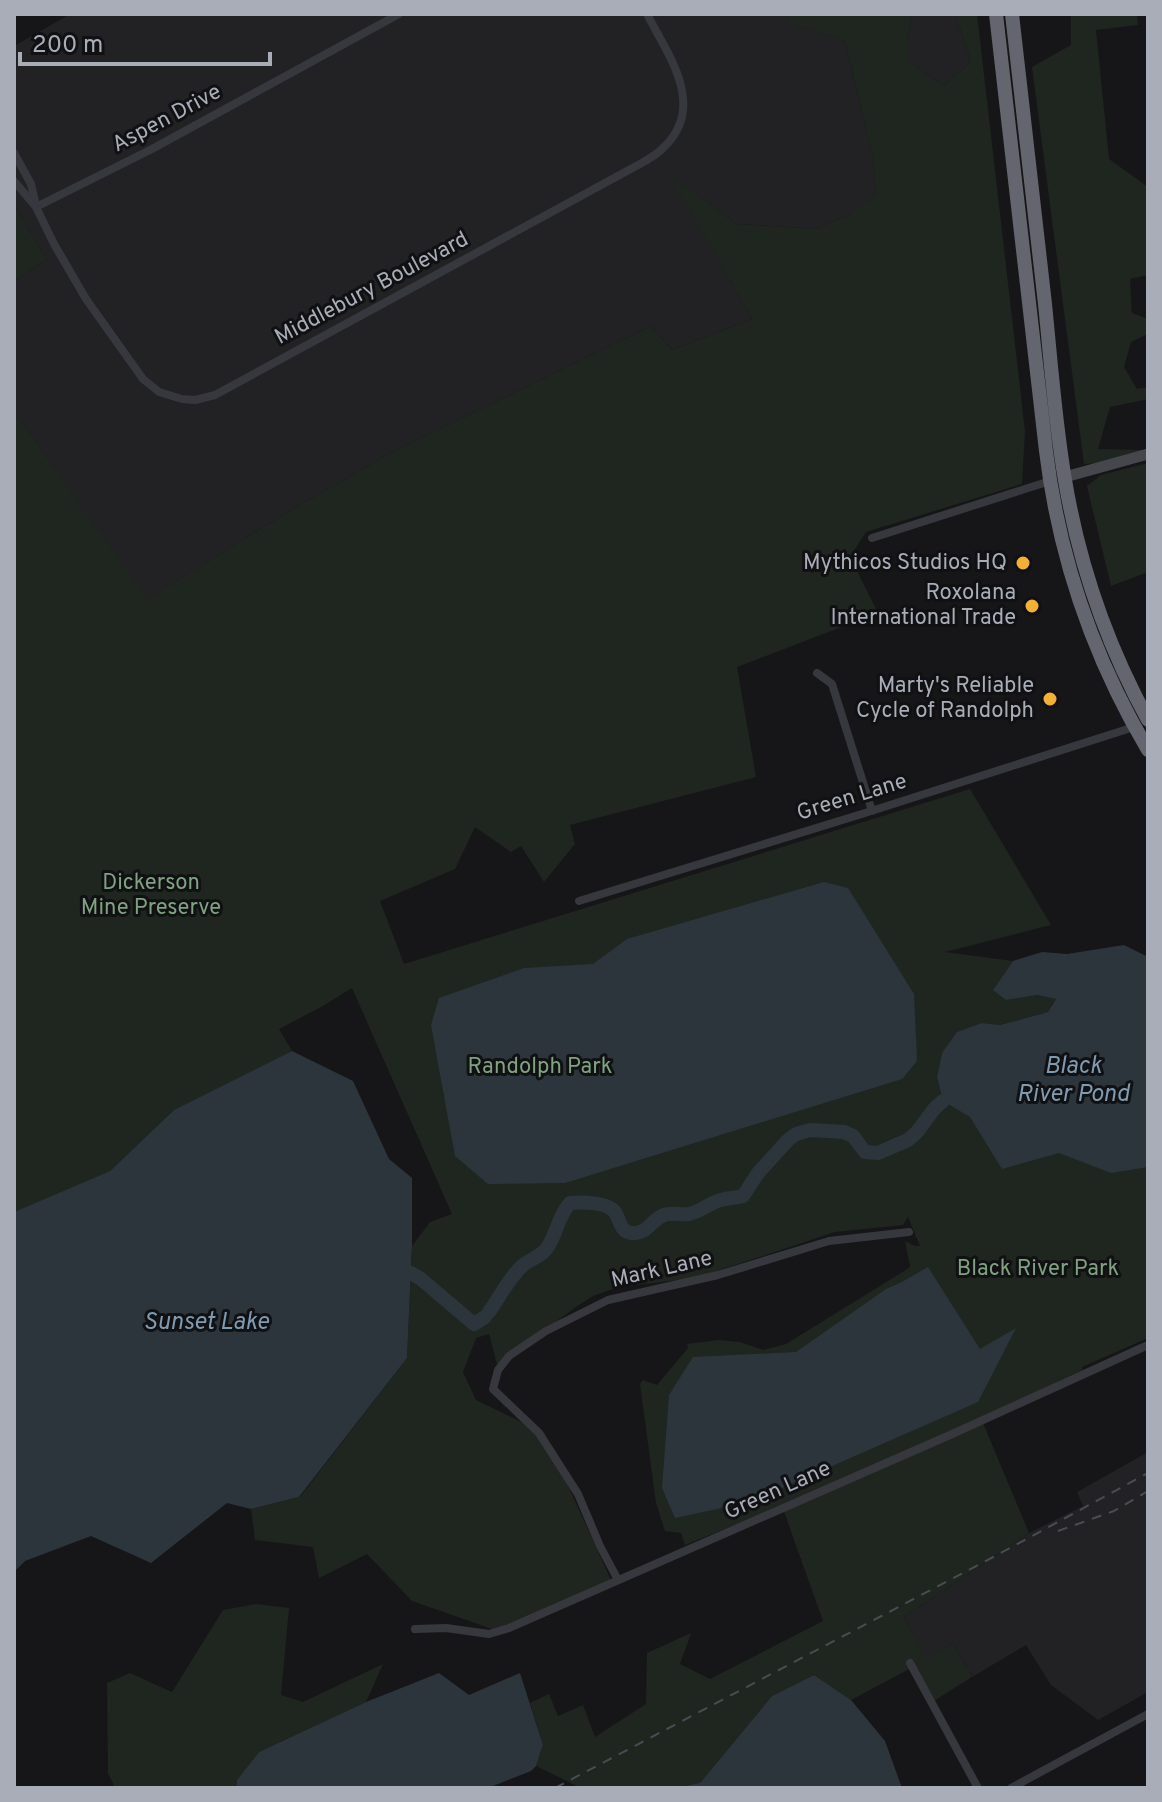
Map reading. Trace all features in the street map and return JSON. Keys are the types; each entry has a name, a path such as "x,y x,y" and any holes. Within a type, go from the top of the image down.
{"highway":[{"path":"996,14 1057,479 1092,593 1141,723 1148,750"},
{"path":"1012,14 1057,479"}],"main road":[{"path":"1057,479 1148,454"}],"street":[{"name":"Aspen Drive","path":"36,207 152,149 399,14"},
{"name":"Middlebury Boulevard","path":"14,153 31,184 36,207 54,244 81,292 137,373 165,394 182,399 205,399 430,279 661,150 678,129 684,105 683,93 678,74 647,14"},
{"name":"Middlebury Boulevard","path":"14,181 36,207"},
{"path":"872,538 1057,479"},
{"path":"817,673 832,684 872,811"},
{"name":"Green Lane","path":"579,901 872,811 1141,723"},
{"name":"Mark Lane","path":"618,1580 578,1494 539,1433 493,1389 498,1370 509,1356 546,1331 608,1300 718,1275 829,1241 909,1232"},
{"name":"Green Lane","path":"415,1629 446,1628 489,1634 509,1628 1148,1345"},
{"path":"910,1663 978,1788"},
{"path":"1011,1788 1148,1715"}],"shaded area":[{"path":"70,14 786,14 789,22 845,41 873,157 876,195 849,215 816,229 737,224 672,178 752,319 672,350 651,326 391,453 288,512 146,600 14,411 14,280 47,260 14,204 14,42 16,45"},
{"path":"912,14 955,14 971,61 944,86 907,60"},
{"path":"1148,1452 1148,1692 1098,1720 1051,1685 1026,1645 972,1677 953,1643 926,1660 904,1617 1029,1533 1083,1506 1077,1492"}],"green space":[{"path":"786,14 912,14 907,60 944,86 971,61 955,14 977,14 1025,431 1022,484 866,532 850,557 878,613 737,667 756,777 570,825 575,844 544,882 521,846 511,852 475,827 455,869 380,901 404,964 970,789 1051,925 945,952 1013,961 994,989 1006,1000 1037,995 1056,999 1048,1012 1000,1025 981,1023 942,1053 937,1077 943,1101 1148,1056 1148,1338 981,1418 1029,1533 904,1617 926,1659 953,1643 972,1677 932,1702 913,1667 851,1700 814,1675 772,1696 700,1783 674,1788 581,1788 536,1766 543,1745 530,1703 549,1694 558,1716 583,1705 595,1737 646,1704 647,1653 691,1633 680,1664 710,1679 823,1621 782,1506 685,1545 681,1533 665,1531 656,1503 640,1384 643,1380 657,1385 688,1348 687,1344 718,1340 740,1342 763,1350 786,1344 909,1268 905,1241 920,1246 908,1217 903,1225 835,1232 696,1278 618,1287 593,1296 497,1365 489,1334 476,1338 463,1372 476,1400 544,1433 611,1580 495,1630 412,1601 367,1554 319,1578 313,1547 255,1540 251,1509 300,1497 407,1358 412,1246 430,1222 452,1214 352,988 279,1029 292,1051 174,1110 110,1171 14,1212 14,411 147,599 391,453 651,326 672,350 752,319 670,176 737,224 816,229 849,215 876,194 873,157 845,41 788,22"},
{"path":"1071,14 1137,14 1138,25 1096,30 1109,159 1148,187 1148,275 1130,279 1132,313 1148,319 1148,334 1131,342 1124,367 1137,389 1148,387 1148,399 1110,407 1098,449 1144,450 1084,464 1032,67 1071,45"},
{"path":"14,204 47,260 14,280"},
{"path":"1148,463 1148,572 1111,586 1087,486 1101,475"},
{"path":"256,1604 289,1608 281,1695 303,1702 383,1664 366,1702 259,1752 237,1780 236,1788 115,1788 108,1773 107,1683 130,1673 172,1692 223,1610"}],"water":[{"path":"824,882 848,888 914,994 917,1061 902,1079 565,1183 488,1184 455,1156 431,1025 439,998 524,968 593,964 627,939"},
{"name":"Black River Pond","path":"1124,945 1148,957 1148,1167 1111,1173 1059,1153 1002,1169 970,1117 943,1101 937,1077 942,1053 957,1032 982,1023 1000,1025 1048,1012 1056,999 1037,995 1006,1000 993,990 1013,961 1042,952 1067,954"},
{"name":"Sunset Lake","path":"292,1051 353,1081 389,1159 412,1178 407,1358 299,1497 251,1509 227,1503 151,1563 91,1536 25,1561 14,1572 14,1212 110,1171 174,1110"},
{"path":"928,1267 980,1349 1016,1328 978,1402 750,1502 675,1518 662,1488 669,1395 693,1357 796,1352 886,1289"},
{"path":"439,1673 469,1695 520,1673 543,1745 536,1766 531,1771 488,1788 236,1788 237,1780 259,1752 366,1702"},
{"path":"814,1675 851,1700 885,1741 902,1788 674,1788 700,1783 772,1696"}],"waterway":[{"path":"489,1312 517,1271 547,1248 570,1203 609,1207 616,1213 624,1230 637,1233 664,1215 689,1214 718,1201 743,1196 758,1173 796,1134 810,1130 844,1132 853,1136 865,1152 878,1153 908,1140 943,1101"},
{"path":"411,1273 474,1324 485,1317"}],"railway":[{"path":"555,1788 1148,1473"},
{"path":"1058,1531 1114,1511 1148,1491"}],"place":[{"name":"Mythicos Studios HQ","path":"1023,563"},
{"name":"Roxolana International Trade","path":"1032,606"},
{"name":"Marty's Reliable Cycle of Randolph","path":"1050,699"}],"park label":[{"name":"Dickerson Mine Preserve","path":"151,896"},
{"name":"Randolph Park","path":"540,1067"},
{"name":"Black River Park","path":"1038,1269"}]}
